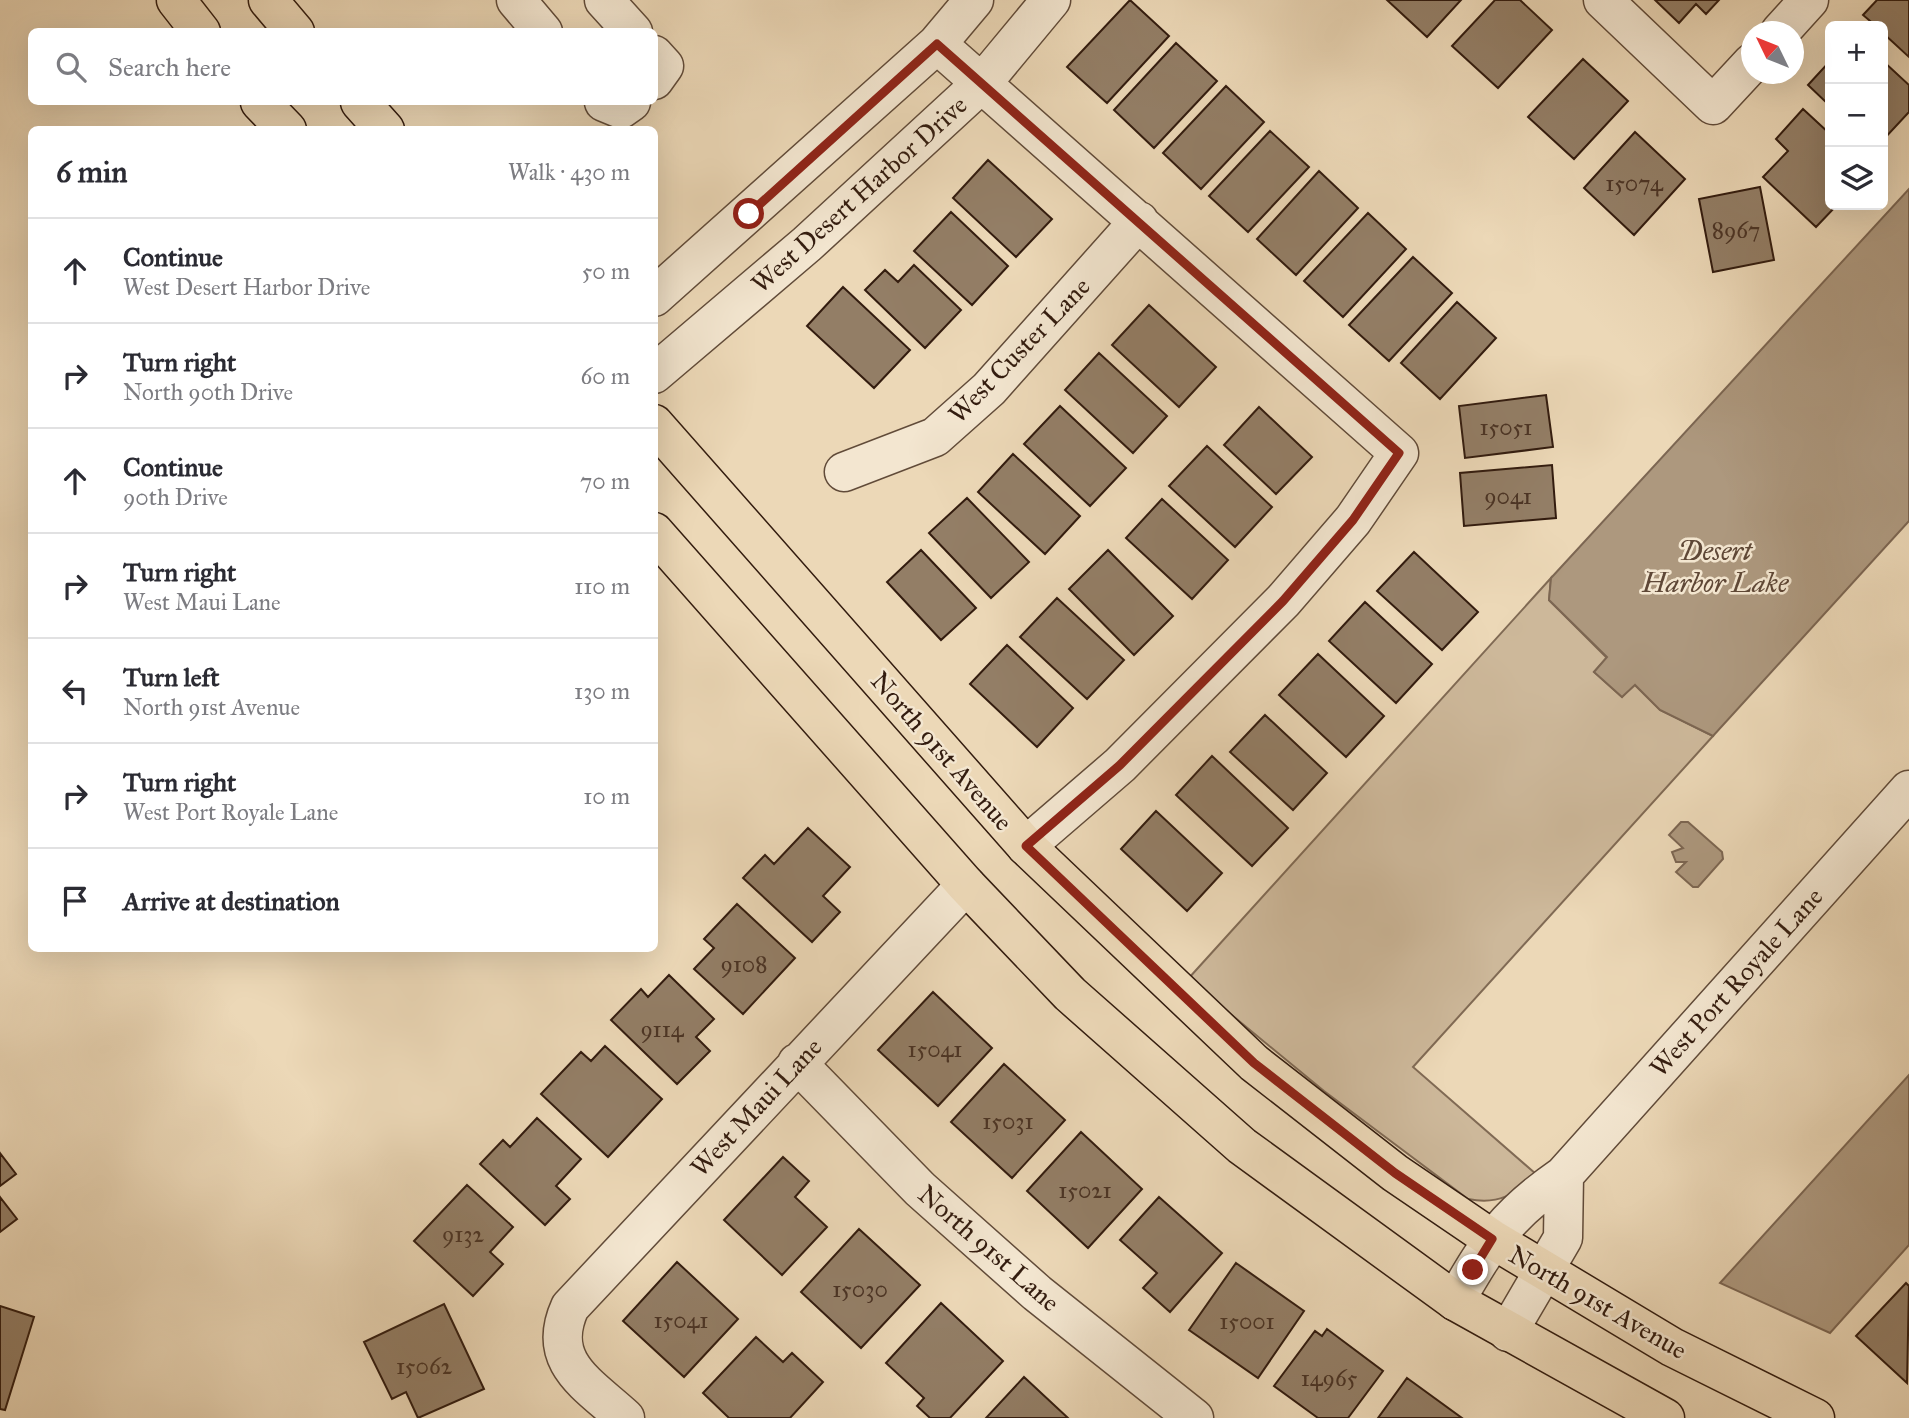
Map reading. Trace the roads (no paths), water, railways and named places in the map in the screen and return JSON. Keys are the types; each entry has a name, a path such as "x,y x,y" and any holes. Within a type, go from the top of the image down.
{"main road":[{"path":"176,0 198,28"},
{"path":"268,0 292,28"},
{"path":"263,105 283,126"},
{"path":"362,105 381,126"},
{"name":"North 91st Avenue","path":"658,429 1026,846 1254,1063 1395,1173 1543,1272 1672,1347 1815,1418"},
{"path":"658,537 966,884 1070,994 1242,1146 1455,1301 1665,1418"}],"street":[{"path":"516,0 539,28"},
{"path":"604,0 629,28"},
{"path":"658,293 937,44 974,0"},
{"name":"West Desert Harbor Drive","path":"658,371 807,244 983,82 1051,0"},
{"path":"1603,0 1713,105 1741,75"},
{"path":"1790,21 1809,0"},
{"path":"937,44 1399,453 1353,520 1283,601 1120,765 1026,846"},
{"path":"610,105 621,110 627,105"},
{"name":"West Custer Lane","path":"844,472 935,437 989,389 1139,221"},
{"name":"West Port Royale Lane","path":"1455,1301 1492,1239 1523,1204 1564,1175 1909,790"},
{"name":"West Maui Lane","path":"625,1418 569,1363 560,1337 570,1307 966,884"},
{"name":"North 91st Lane","path":"797,1063 920,1189 1037,1293 1183,1415"},
{"path":"1508,1332 1563,1238 1564,1175"}],"water":[{"name":"Desert Harbor Lake","path":"1909,189 1909,521 1713,736 1660,710 1635,685 1622,697 1594,672 1607,657 1549,600 1551,578"},
{"path":"1681,822 1688,822 1722,852 1723,859 1698,887 1693,887 1676,872 1686,862 1676,862 1672,852 1683,848 1669,835"},
{"path":"1909,1075 1909,1245 1830,1333 1720,1283"}]}
